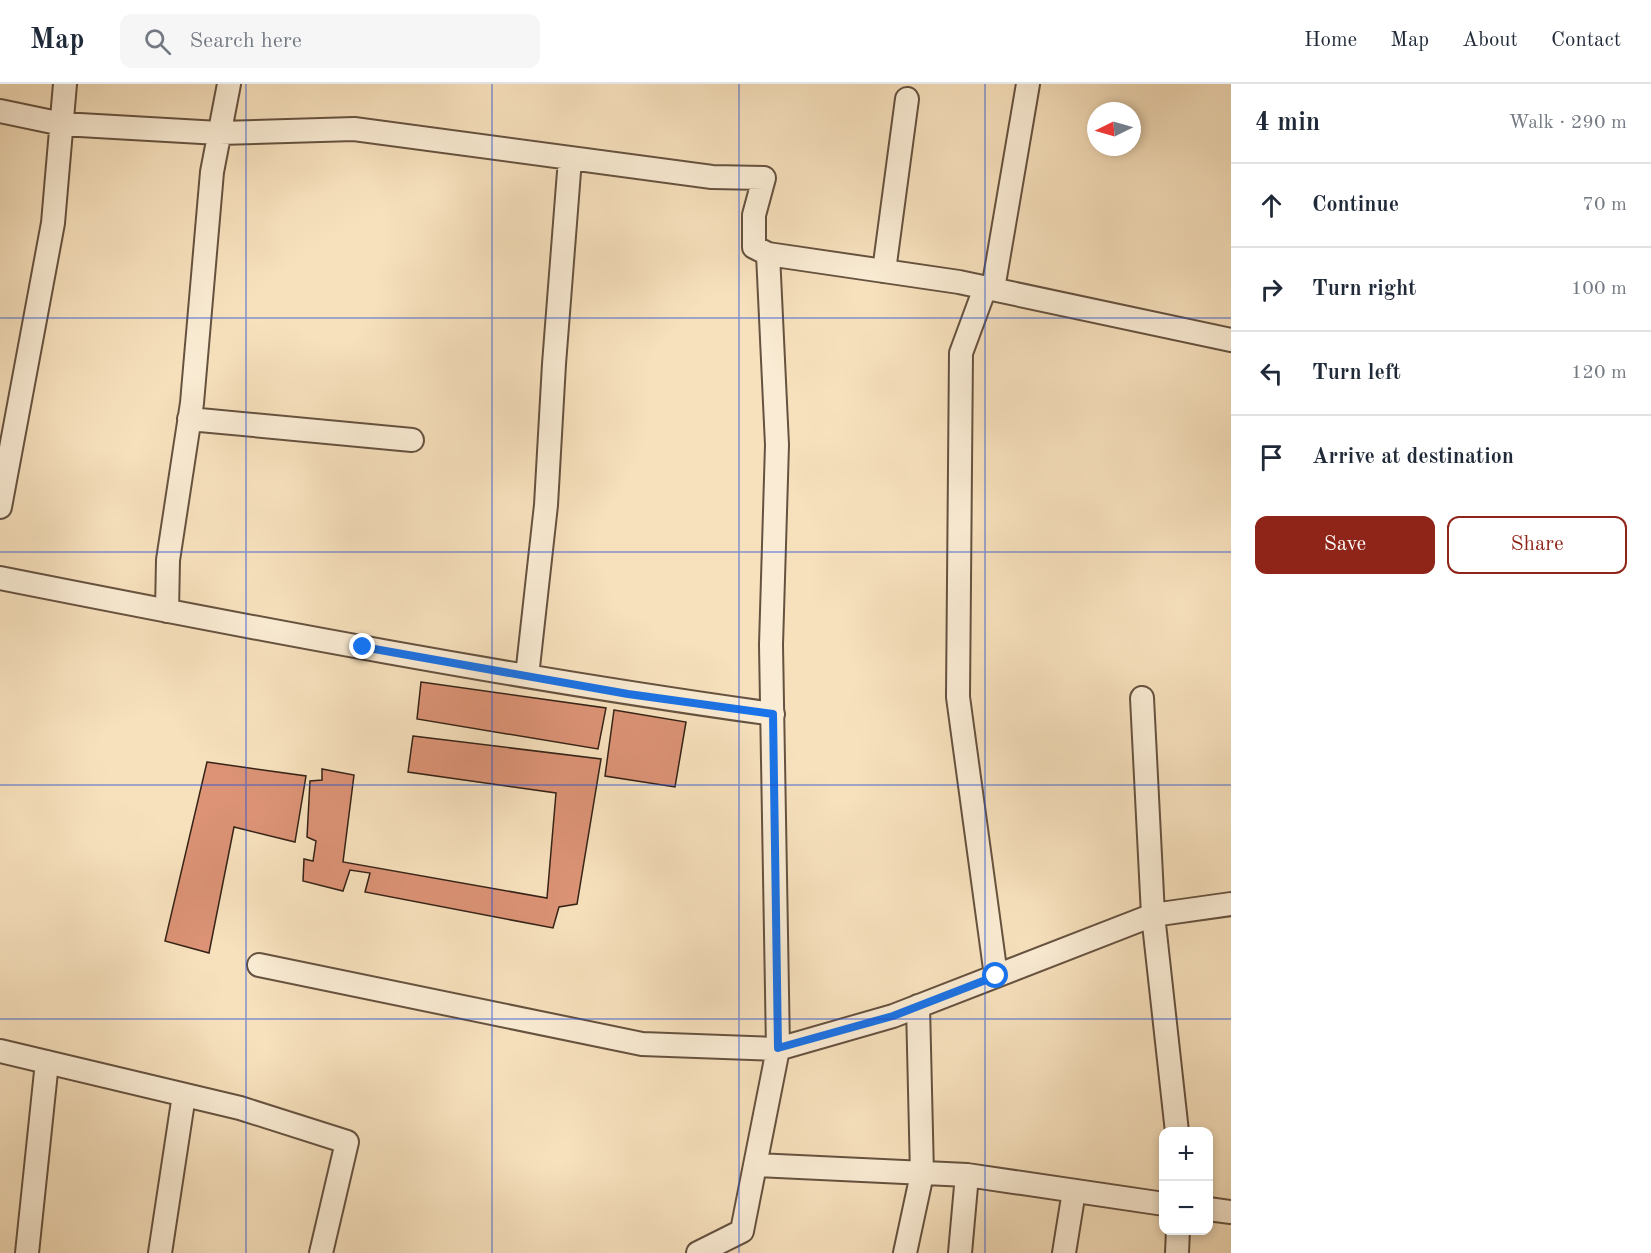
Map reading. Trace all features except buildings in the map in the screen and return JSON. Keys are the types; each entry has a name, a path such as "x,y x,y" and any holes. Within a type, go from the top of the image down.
{"street":[{"path":"0,507 53,223 65,84"},
{"path":"167,611 168,560 189,419 212,172 229,84"},
{"path":"996,976 958,697 961,353 989,288 1028,84"},
{"path":"884,271 907,99"},
{"path":"0,111 62,124 219,133 354,129 712,177 764,178 754,215 754,247 768,254 989,288 1231,340"},
{"path":"527,676 546,505 570,159"},
{"path":"698,1253 742,1231 778,1048 771,645 777,445 768,254"},
{"path":"189,419 412,440"},
{"path":"0,578 167,611 628,694 773,714"},
{"path":"1142,698 1153,915 1177,1127"},
{"path":"259,965 642,1044 778,1048 893,1016 1153,915 1231,904"},
{"path":"905,1253 922,1173 918,1006"},
{"path":"0,1051 240,1108 347,1142 321,1253"},
{"path":"27,1253 47,1062"},
{"path":"160,1253 183,1095"},
{"path":"755,1165 968,1175 1159,1203"},
{"path":"960,1253 968,1175"},
{"path":"1064,1253 1074,1191"},
{"path":"1213,1210 1231,1212"},
{"path":"1177,1253 1178,1235"}],"route":[{"path":"363,647 628,694 773,714 778,1048 893,1016 996,976"}]}
